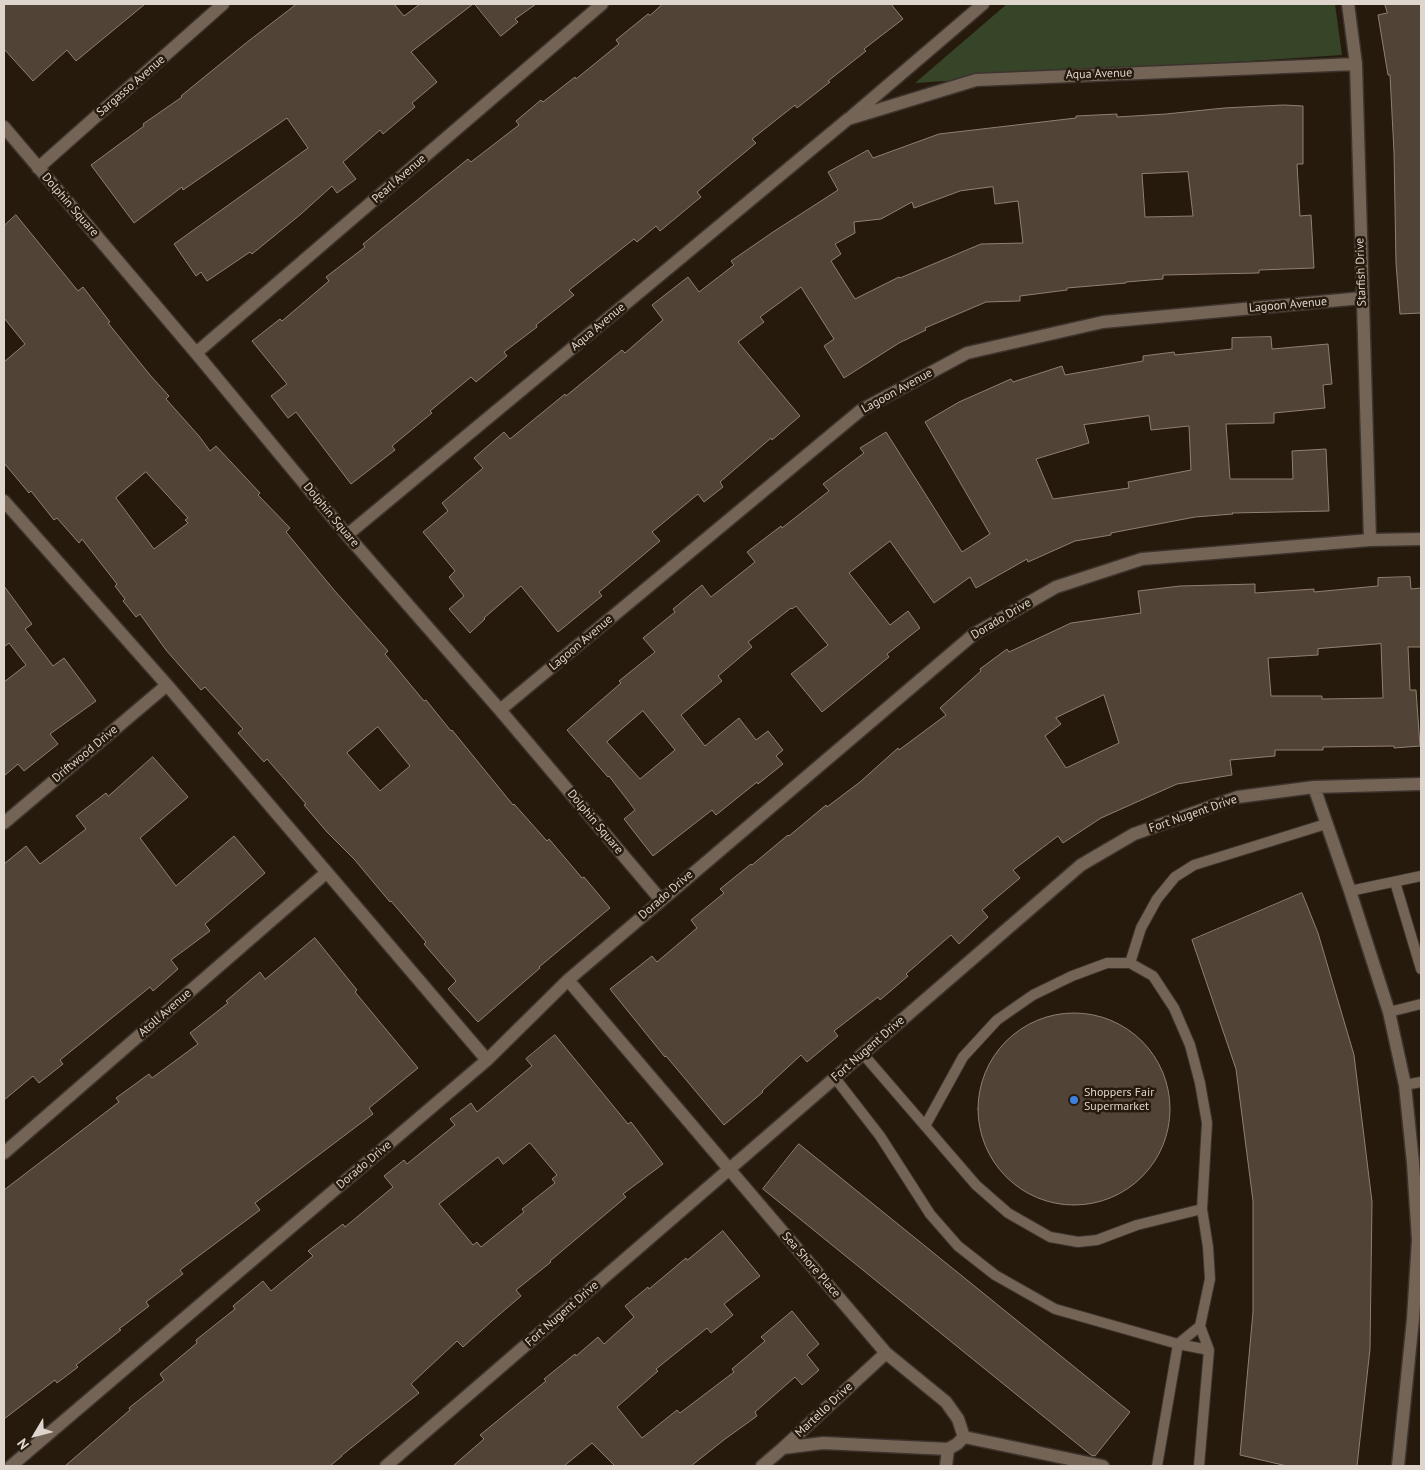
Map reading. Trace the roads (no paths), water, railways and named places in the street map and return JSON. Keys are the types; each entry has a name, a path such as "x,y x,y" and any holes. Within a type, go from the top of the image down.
{"street":[{"name":"Sargasso Avenue","path":"38,168 223,4"},
{"name":"Pearl Avenue","path":"196,353 602,4"},
{"name":"Aqua Avenue","path":"347,535 848,119 983,4"},
{"name":"Starfish Drive","path":"1348,4 1356,64 1370,540"},
{"name":"Aqua Avenue","path":"848,119 976,80 1356,64"},
{"name":"Dolphin Square","path":"4,127 196,353 347,535 500,710 661,900"},
{"name":"Lagoon Avenue","path":"500,710 861,410 966,353 1103,322 1362,298"},
{"path":"6,508 167,686 487,1060"},
{"name":"Dorado Drive","path":"11,1466 487,1060 568,980 974,634 1056,587 1142,559 1370,540 1421,539"},
{"name":"Driftwood Drive","path":"4,823 167,686"},
{"name":"Fort Nugent Drive","path":"386,1466 1082,864 1134,834 1238,797 1314,787 1421,784"},
{"path":"1314,787 1389,1012 1405,1086 1418,1240 1413,1319 1398,1466"},
{"name":"Atoll Avenue","path":"4,1153 326,873"},
{"name":"Sea Shore Place","path":"568,980 886,1352 946,1402 958,1419 964,1437"},
{"name":"Martello Drive","path":"762,1466 886,1352"},
{"path":"783,1448 823,1443 948,1449 964,1437 1103,1466"},
{"path":"946,1466 948,1449"}],"lane":[{"path":"1130,963 1141,928 1157,899 1176,878 1194,865 1326,824"},
{"path":"1350,891 1421,876"},
{"path":"1395,882 1421,970"},
{"path":"925,1126 963,1057 998,1020 1033,995 1107,962 1130,963 1153,976 1174,1008 1190,1045 1200,1083 1207,1123 1202,1209 1208,1247 1210,1279 1200,1326 1209,1350 1199,1466"},
{"path":"1389,1012 1421,1004"},
{"path":"863,1054 976,1185 1008,1213 1050,1237 1078,1242 1097,1240 1137,1225 1202,1209"},
{"path":"835,1078 880,1136 930,1214 958,1246 995,1275 1055,1308 1178,1344 1209,1350"},
{"path":"1405,1086 1421,1082"},
{"path":"1156,1466 1178,1344 1200,1326"}],"place":[{"name":"Shoppers Fair Supermarket","path":"1074,1100"}]}
